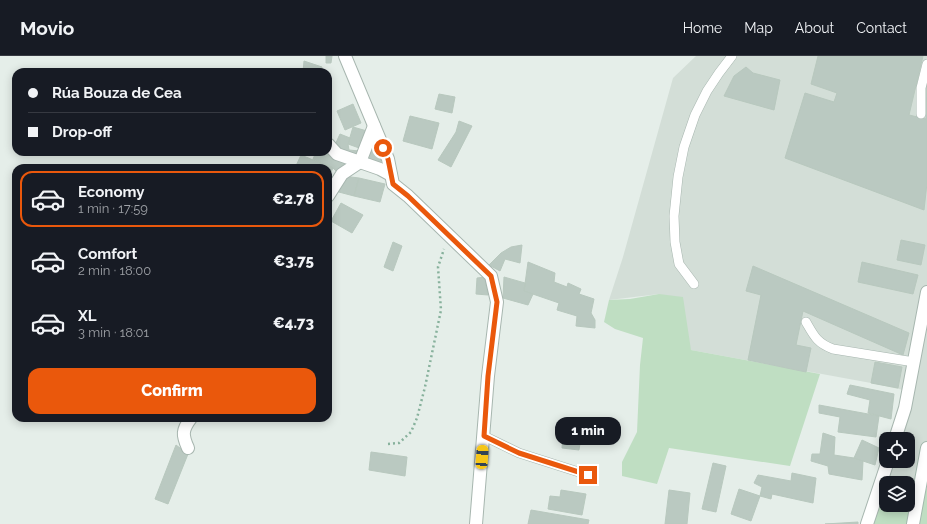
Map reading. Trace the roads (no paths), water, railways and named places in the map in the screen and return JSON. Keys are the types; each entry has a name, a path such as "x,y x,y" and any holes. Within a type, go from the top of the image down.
{"street":[{"path":"345,56 388,159 393,184 408,196 491,276 497,302 488,376 476,524"},
{"path":"332,190 342,174 360,162 374,126"},
{"path":"332,148 337,154 380,169 391,176"},
{"path":"897,432 905,408 927,292"},
{"path":"188,448 184,439 183,431 189,422"},
{"path":"913,524 927,451"},
{"path":"867,524 886,468"}],"lane":[{"path":"694,284 678,264 674,216 678,177 684,146 695,115 707,91 732,56"},
{"path":"921,114 921,88 927,64"},
{"path":"806,322 813,336 822,345 832,349 914,362"},
{"path":"484,436 519,453 588,475"}]}
